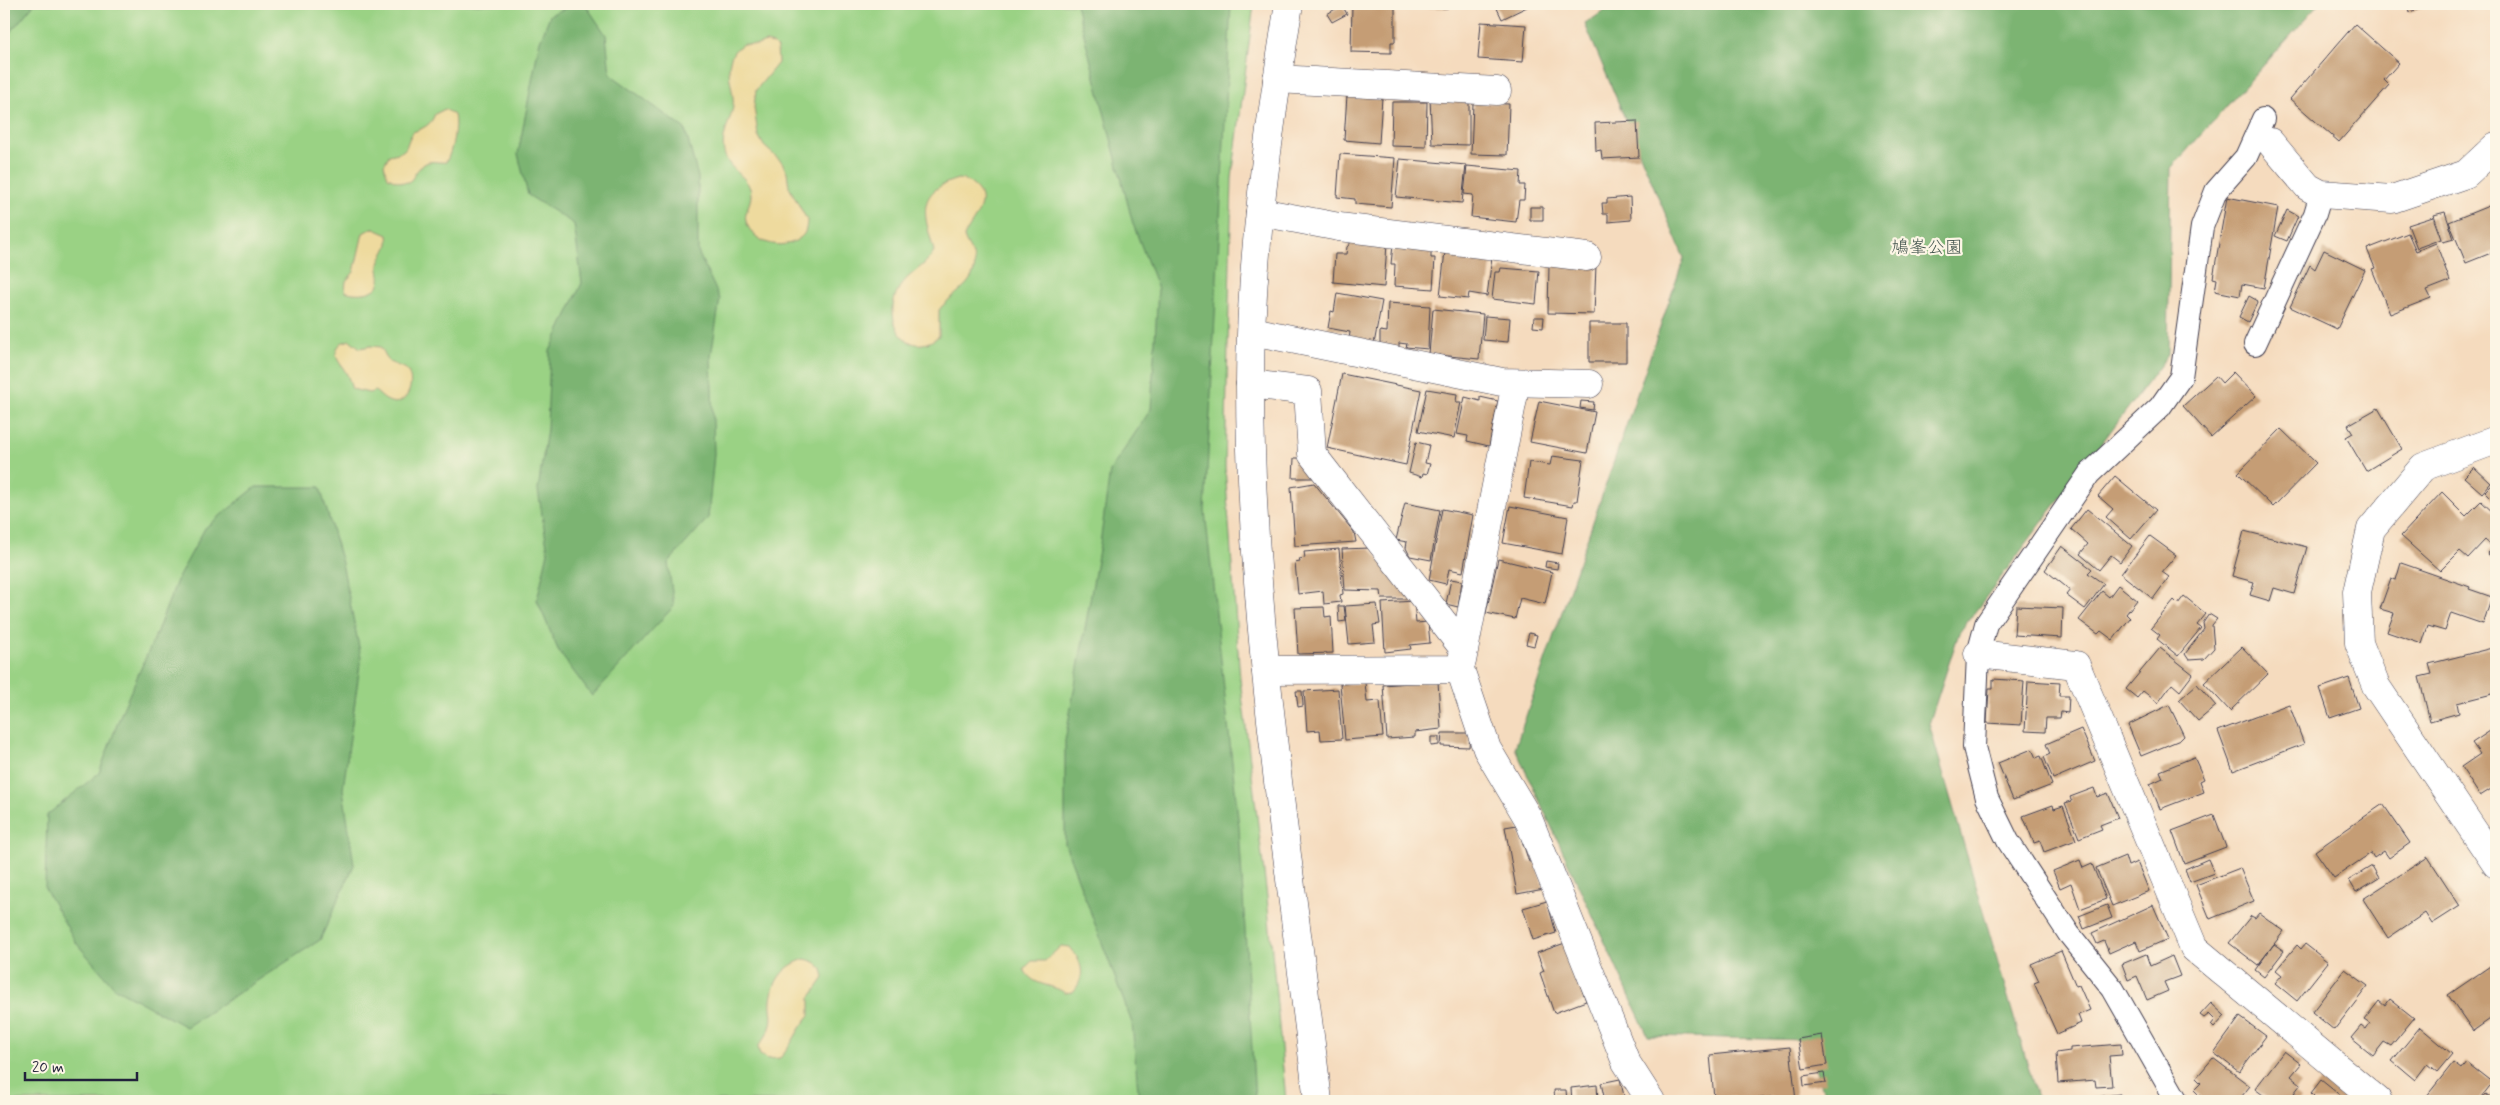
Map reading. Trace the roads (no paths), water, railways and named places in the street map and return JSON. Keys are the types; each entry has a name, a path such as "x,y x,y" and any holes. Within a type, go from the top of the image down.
{"street":[{"path":"1289,4 1277,78 1260,212 1250,384 1256,538 1266,670 1318,1101"},
{"path":"1277,78 1497,91"},
{"path":"2267,131 2308,187 2321,194 2392,199 2466,174 2496,146"},
{"path":"1260,212 1339,227 1586,257"},
{"path":"1252,331 1492,380 1516,383 1589,384"},
{"path":"1462,659 1516,383"},
{"path":"1250,384 1308,390 1312,454 1462,659 1487,749 1528,818 1626,1062 1651,1101"},
{"path":"2496,440 2423,468 2371,529 2358,592 2360,642 2376,686 2496,864"},
{"path":"1978,654 2076,665 2194,948 2378,1101"},
{"path":"1266,670 1462,659"}],"lane":[{"path":"2177,1101 2113,989 2068,934 2008,841 1986,798 1974,747 1978,654 1986,624 2089,474 2160,407 2181,377 2202,227 2216,191 2267,131"},
{"path":"2254,344 2315,214 2321,194"}],"park label":[{"name":"鳩峯公園","path":"1927,247"}]}
